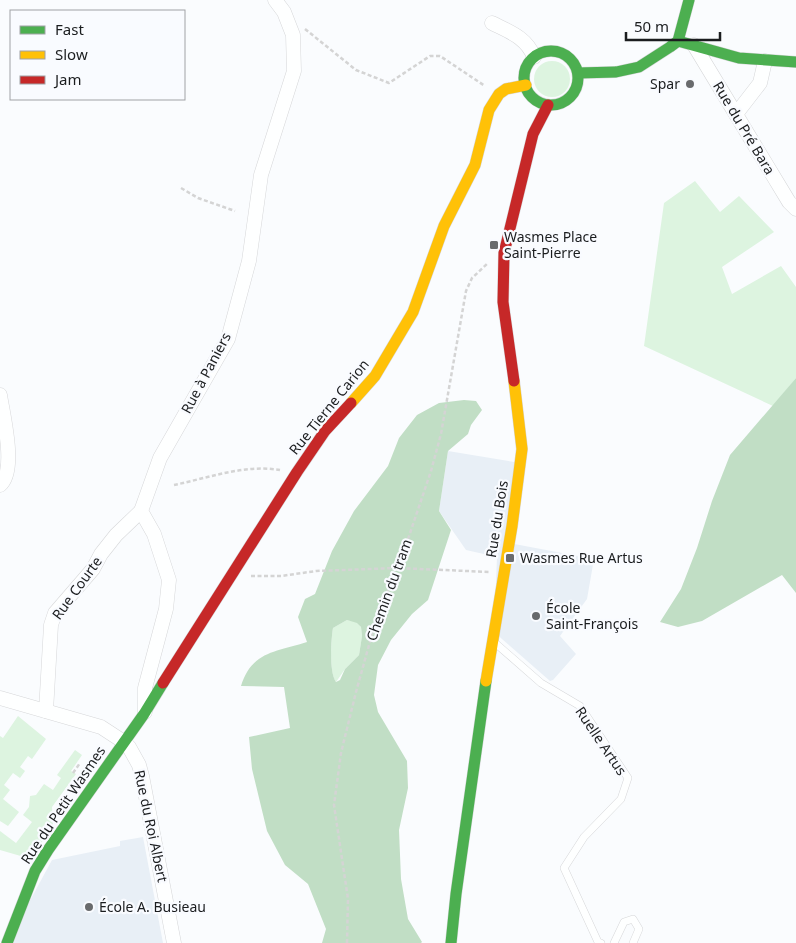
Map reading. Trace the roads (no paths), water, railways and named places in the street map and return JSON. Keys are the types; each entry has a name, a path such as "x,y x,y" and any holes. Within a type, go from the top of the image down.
{"street":[{"name":"Rue à Paniers","path":"141,511 160,458 228,339 249,261 261,175 294,71 293,35 289,22 274,0"},
{"path":"578,73 616,72 639,66 678,41 689,0"},
{"path":"492,23 517,35 529,46 534,58"},
{"path":"678,41 739,58 796,62"},
{"name":"Rue du Pré Bara","path":"694,45 789,202 796,209"},
{"path":"552,51 561,53 569,58 578,73 578,83 571,96 559,104 548,105 534,98 526,86 525,71 534,58 542,53 552,51"},
{"path":"736,114 760,83 765,61"},
{"name":"Rue Tierne Carion","path":"124,742 297,472 326,432 375,376 405,329 444,226 475,166 488,110 499,94 506,89 526,86"},
{"name":"Rue du Bois","path":"451,943 456,894 492,640 522,449 518,406 503,302 504,260 533,134 548,105"},
{"path":"0,395 9,455 8,469 0,485"},
{"path":"141,511 154,534 169,580 166,609 145,688 145,712"},
{"name":"Rue Courte","path":"46,711 51,625 55,614 93,569 101,554 116,535 141,511"},
{"path":"0,698 101,727 124,742"},
{"name":"Rue du Petit Wasmes","path":"7,943 35,871 124,742"},
{"name":"Rue du Roi Albert","path":"124,742 136,758 142,776 174,943"}],"lane":[{"name":"Ruelle Artus","path":"492,640 541,683 580,706 628,778 621,799 584,837 564,868 598,942 601,943"},
{"path":"614,943 624,922 633,919 640,929 633,943"}],"place":[{"name":"Spar","path":"690,84"},
{"name":"Wasmes Place Saint-Pierre","path":"494,245"},
{"name":"Wasmes Rue Artus","path":"510,558"},
{"name":"École Saint-François","path":"536,616"},
{"name":"École A. Busieau","path":"89,907"}]}
